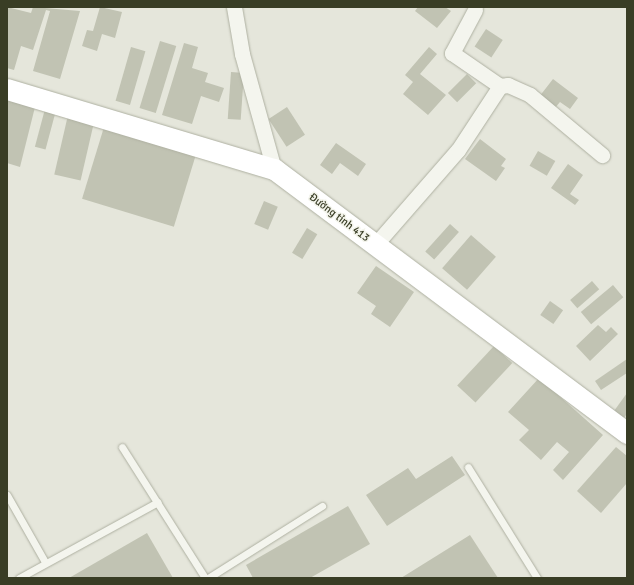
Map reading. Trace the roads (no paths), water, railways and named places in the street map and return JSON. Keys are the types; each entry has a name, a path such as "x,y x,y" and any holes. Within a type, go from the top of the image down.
{"main road":[{"name":"Đường tỉnh 413","path":"7,89 274,169 627,433"}],"street":[{"path":"234,7 242,54 274,169"},
{"path":"475,10 452,53 500,86 508,85 530,95 602,155"},
{"path":"375,245 458,150 500,86"}],"lane":[{"path":"122,447 205,578"},
{"path":"468,467 537,578"},
{"path":"7,495 45,562"},
{"path":"19,578 45,562 158,502"},
{"path":"208,578 322,506"}]}
